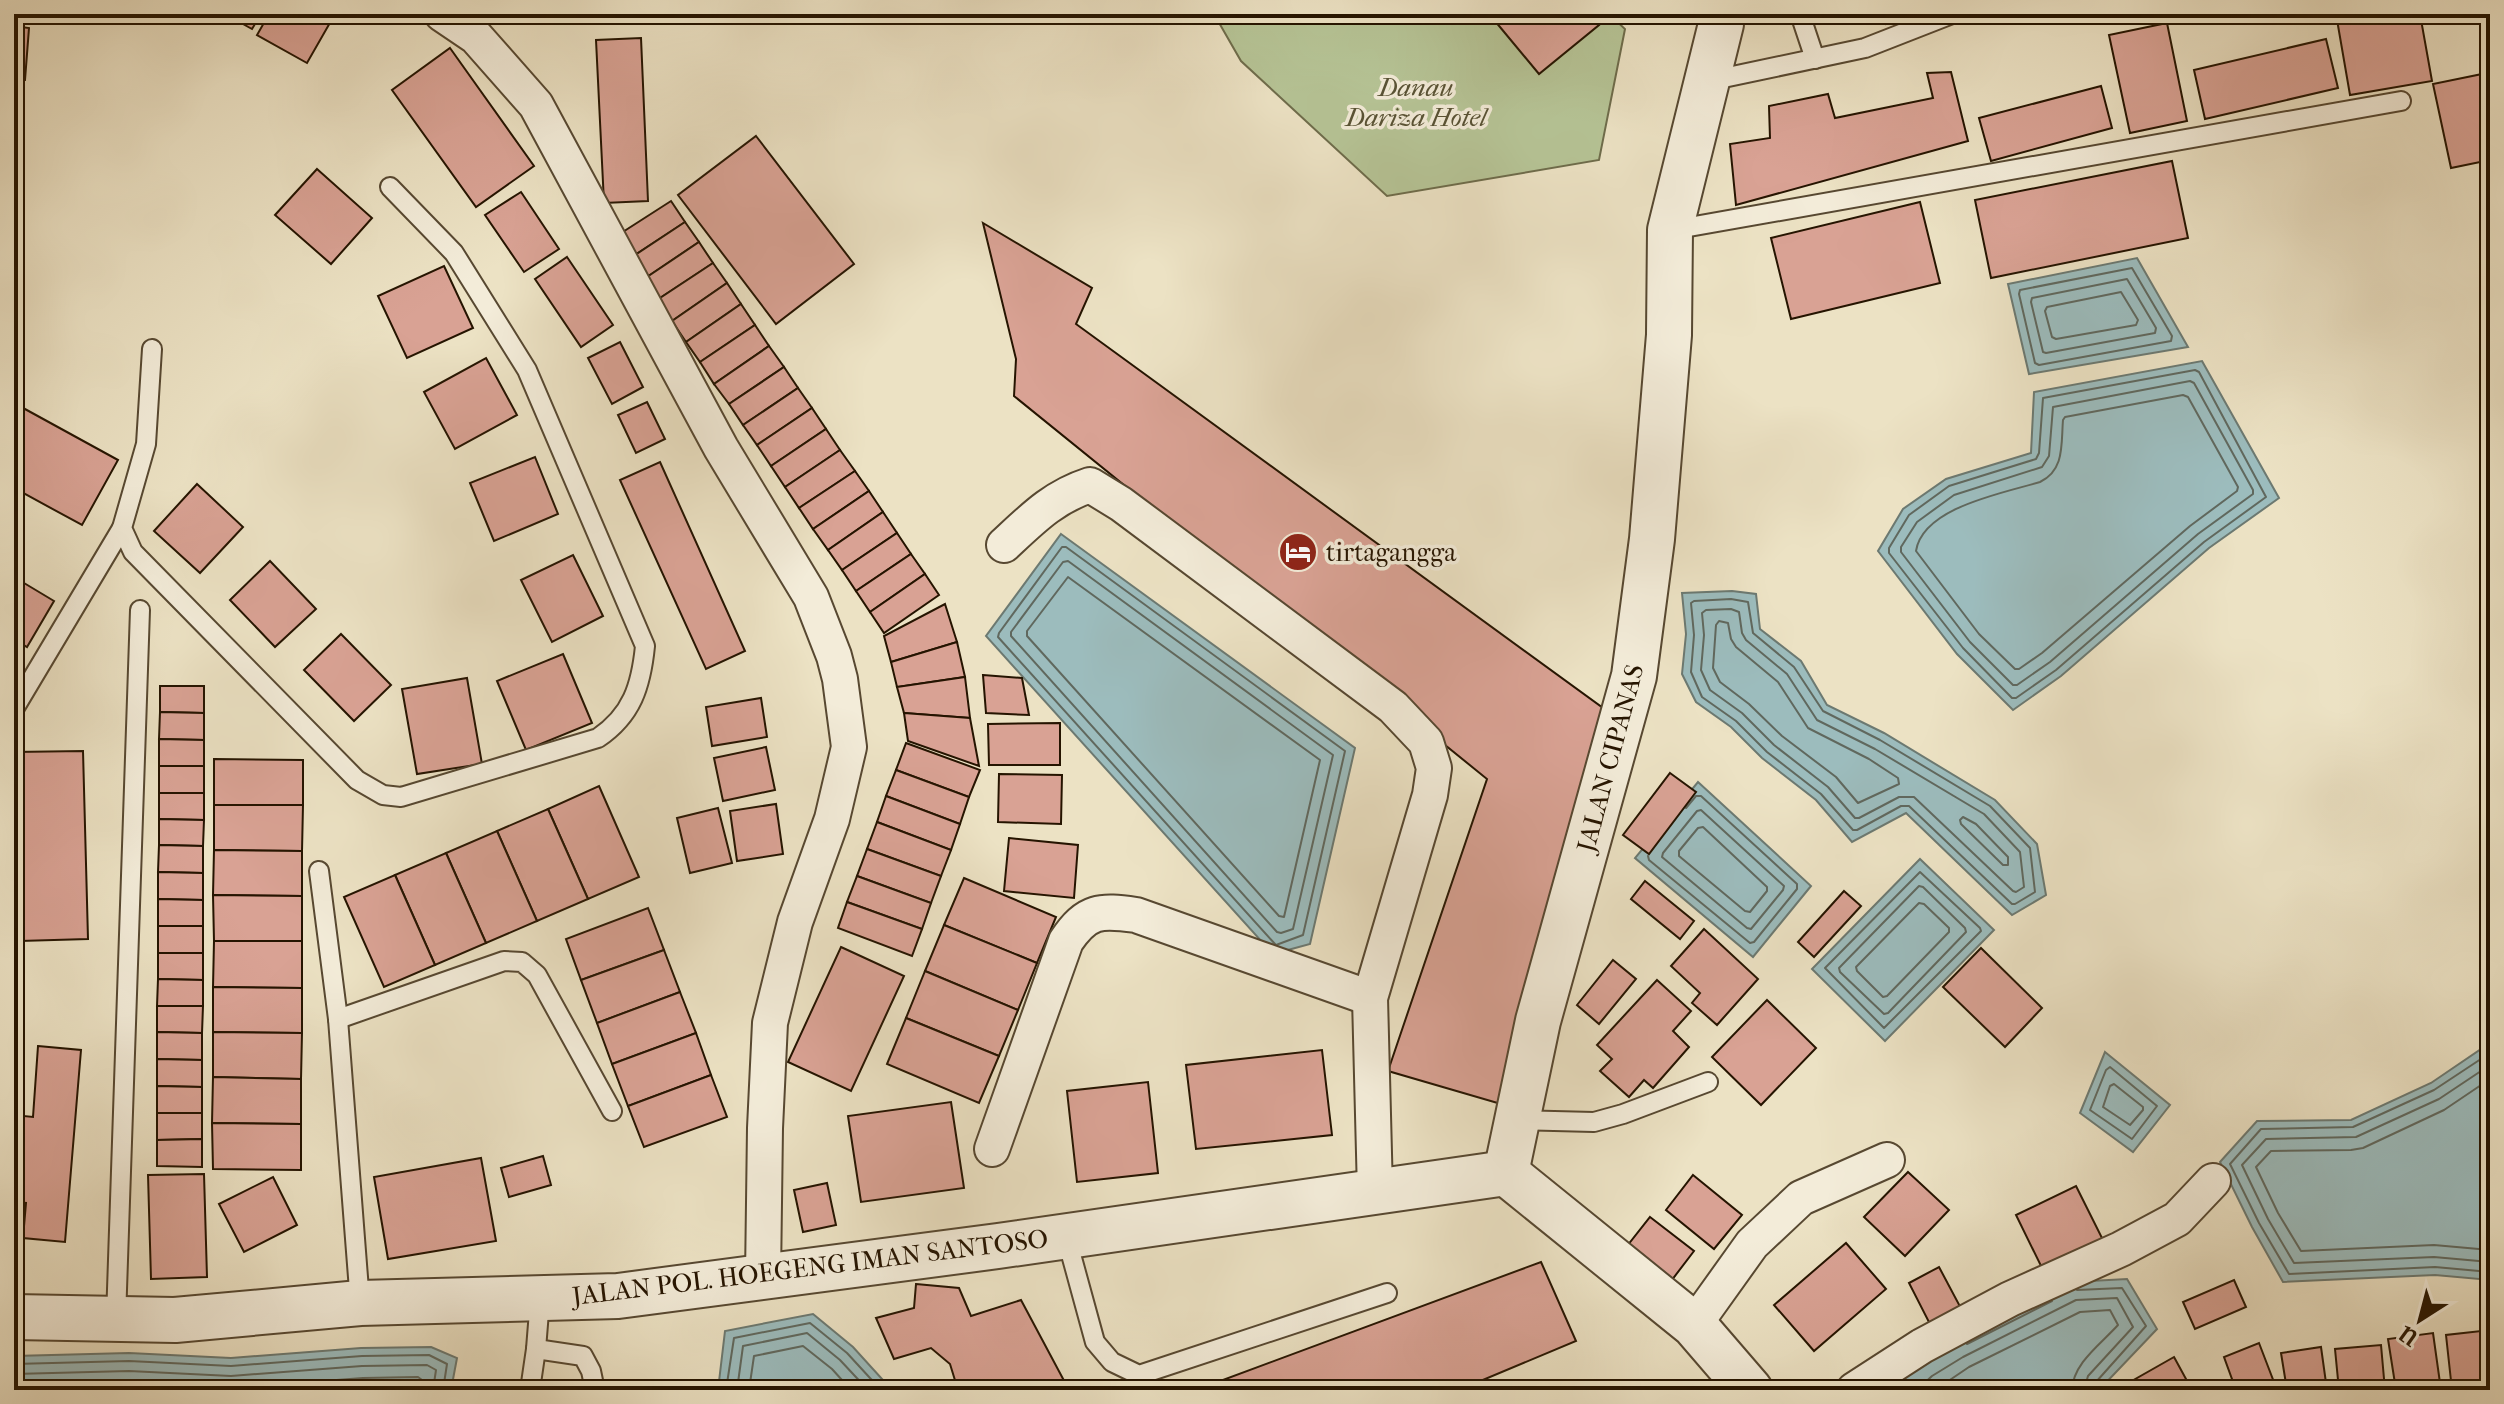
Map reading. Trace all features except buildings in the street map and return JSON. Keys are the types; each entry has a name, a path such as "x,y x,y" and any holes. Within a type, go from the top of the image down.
{"street":[{"path":"442,14 476,37 536,105 721,448 811,597 837,667 849,747 832,819 795,922 770,1023 763,1277"},
{"name":"JALAN CIPANAS","path":"1506,1173 1538,1021 1634,676 1652,539 1669,335 1670,230 1721,14"},
{"path":"1004,545 1049,504 1068,492 1090,485 1121,504 1393,707 1426,742 1434,768 1430,795 1370,998 1375,1192"},
{"path":"992,1149 1066,941 1077,924 1092,915 1111,911 1136,915 1370,998"},
{"path":"1694,1325 1752,1244 1801,1198 1887,1160"},
{"path":"1506,1173 1694,1325 1750,1390"},
{"name":"JALAN POL. HOEGENG IMAN SANTOSO","path":"14,1317 175,1320 360,1303 618,1296 1506,1173"},
{"path":"1854,1390 1922,1346 2010,1299 2121,1249 2177,1219 2213,1181"}],"lane":[{"path":"1800,14 1815,59"},
{"path":"1706,82 1865,48 1952,14"},
{"path":"1670,230 2401,101"},
{"path":"122,528 133,552 357,780 383,795 401,797 598,738 613,728 629,706 642,678 645,646 527,370 454,253 390,187"},
{"path":"14,709 122,528 146,444 152,349"},
{"path":"116,1319 140,610"},
{"path":"319,871 338,1019 360,1303"},
{"path":"338,1019 504,961 522,962 537,975 612,1111"},
{"path":"1517,1120 1594,1122 1708,1082"},
{"path":"1066,1236 1095,1342 1112,1362 1139,1375 1387,1293"},
{"path":"530,1390 540,1299"},
{"path":"536,1349 583,1356 591,1371 595,1390"}],"green space":[{"name":"Danau Dariza Hotel","path":"1214,14 1609,14 1625,29 1599,160 1387,196 1241,61"}],"water":[{"path":"2137,258 2188,347 2029,374 2008,284"},
{"path":"2202,361 2279,498 2209,548 2061,676 2013,710 1957,654 1878,551 1903,509 1946,479 2031,453 2034,392"},
{"path":"1061,534 1355,748 1310,944 1273,954 986,636"},
{"path":"1732,591 1756,594 1760,629 1801,661 1827,705 1884,733 1995,800 2037,844 2046,895 2012,915 1906,813 1852,842 1816,800 1762,758 1731,727 1696,702 1682,674 1686,634 1682,593"},
{"path":"1698,782 1811,886 1753,957 1635,858"},
{"path":"1920,859 1994,930 1885,1041 1812,969"},
{"path":"2490,1043 2490,1280 2435,1275 2283,1282 2220,1162 2257,1121 2351,1120 2431,1083"},
{"path":"2105,1052 2170,1105 2133,1152 2080,1113"},
{"path":"2127,1279 2157,1329 2099,1390 1897,1390 1894,1386 1922,1362 2072,1282"},
{"path":"813,1314 853,1347 892,1390 718,1390 725,1331"},
{"path":"431,1347 457,1358 451,1390 14,1390 14,1356 129,1353 231,1358 361,1348"}],"place":[{"name":"tirtagangga","path":"1298,552"}]}
